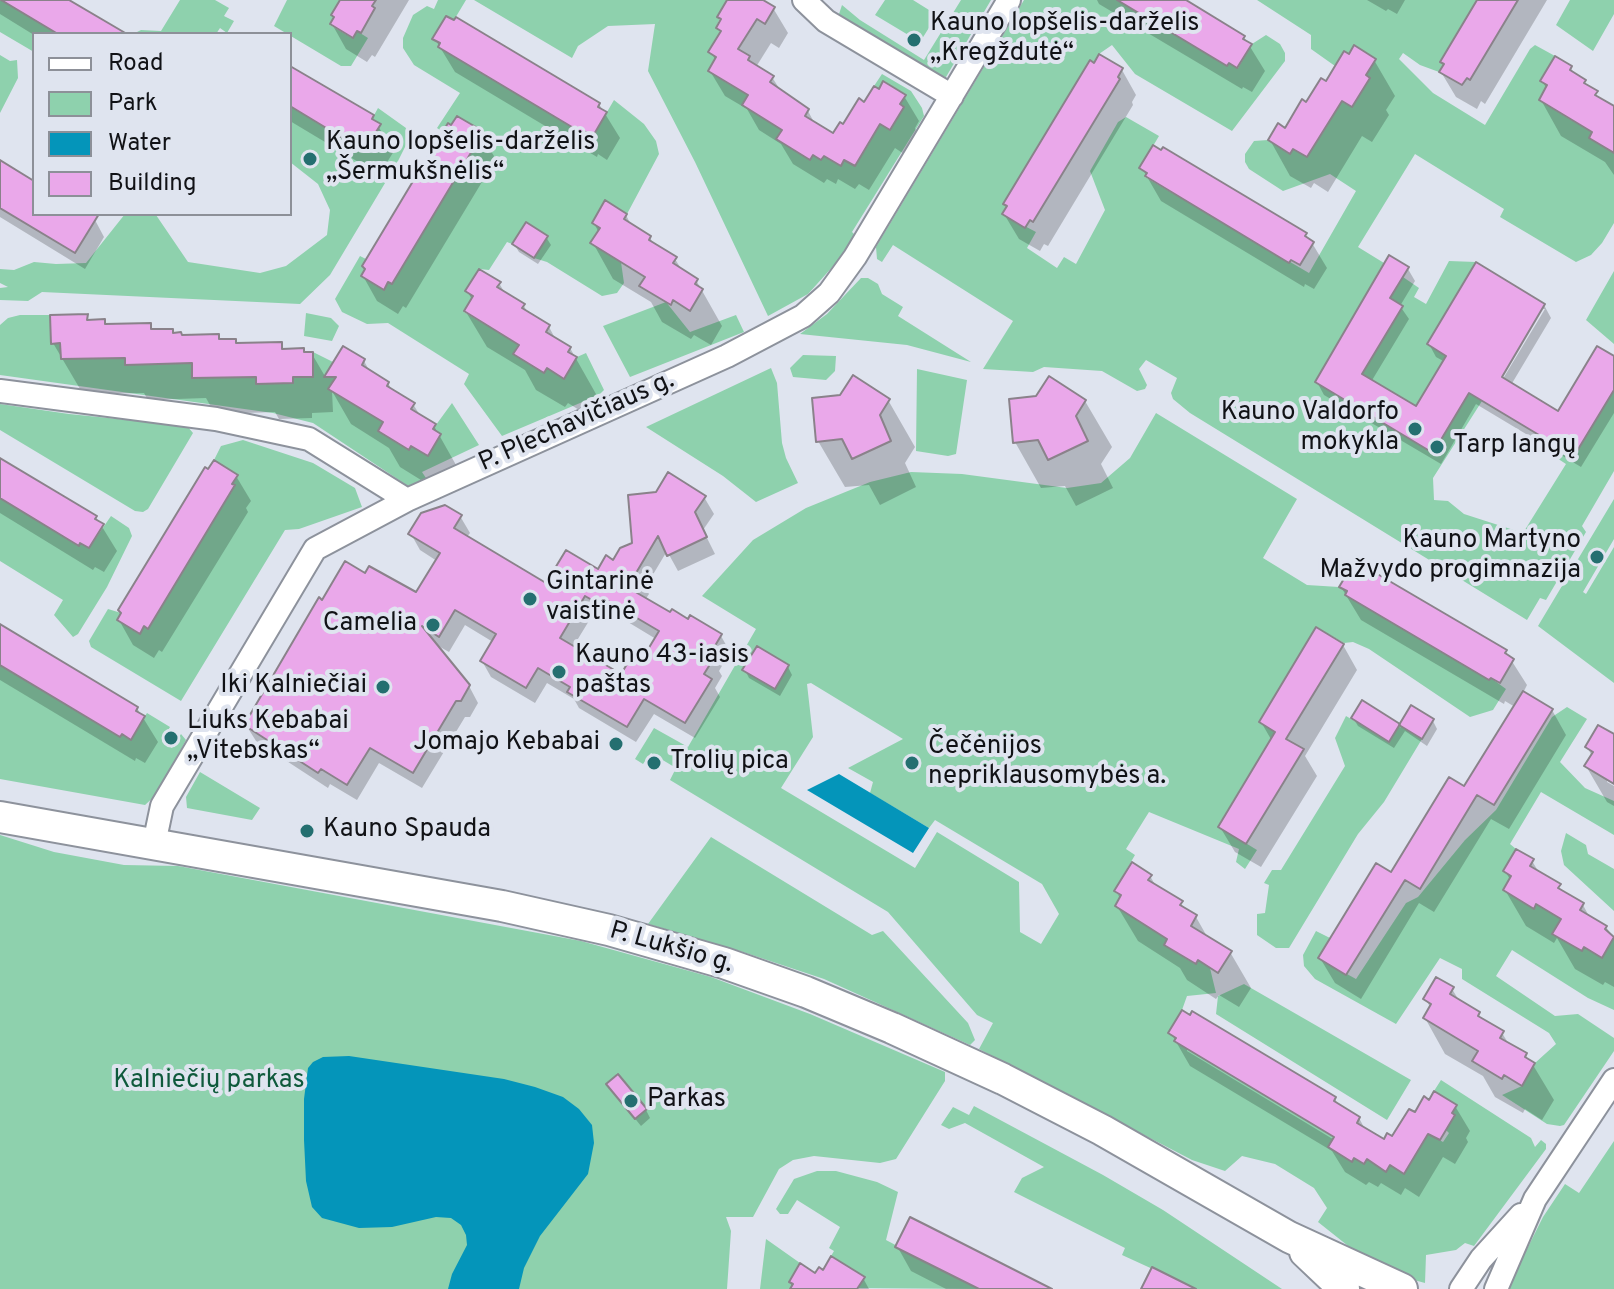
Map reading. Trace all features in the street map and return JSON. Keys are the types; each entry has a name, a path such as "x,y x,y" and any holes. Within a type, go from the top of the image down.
{"main road":[{"name":"P. Lukšio g.","path":"0,817 563,919 669,946 806,992 1014,1084 1102,1130 1289,1237 1402,1289"},
{"name":"P. Lukšio g.","path":"1289,1237 1344,1289"}],"street":[{"path":"804,0 826,21 952,96"},
{"name":"P. Plechavičiaus g.","path":"154,844 162,806 315,549 407,500 727,356 803,316 829,293 855,257 1009,0"},
{"path":"0,391 216,419 309,439 407,500"},
{"path":"1461,1289 1481,1259 1535,1199 1614,1080"},
{"path":"1496,1289 1535,1199"}],"green space":[{"path":"0,0 55,32 32,32 32,51 0,32"},
{"path":"180,0 215,0 229,8 224,16 234,21 228,32 220,28 217,32 137,32 161,31"},
{"path":"287,0 340,0 331,15 334,17 330,25 352,38 357,31 368,38 351,66 341,66 292,37 292,32 284,32 274,26"},
{"path":"438,0 466,0 454,20 446,16 433,38 440,43 438,47 582,133 584,131 593,136 614,100 644,124 656,141 659,154 627,214 605,201 592,223 600,228 591,244 621,262 624,283 617,293 602,296 547,262 534,258 547,236 526,222 512,244 507,242 489,270 479,269 465,291 473,296 464,312 495,330 521,340 513,354 544,373 547,368 564,379 577,357 586,353 604,390 599,395 502,436 464,384 469,374 388,323 367,324 342,312 335,299 360,256 366,259 361,276 383,290 388,282 392,284 481,130 457,116 443,132 437,128 460,93 414,65 403,48 403,38 413,15 427,6 434,9"},
{"path":"474,0 727,0 716,28 721,31 716,57 708,71 732,86 751,90 742,105 785,126 777,140 809,159 813,155 821,160 824,156 841,165 844,160 855,166 870,142 876,121 890,130 904,107 900,104 906,95 884,81 879,89 874,86 882,74 911,91 924,116 852,232 856,236 844,254 808,294 768,316 648,71 655,24 608,26 578,46 572,58"},
{"path":"885,0 913,0 937,15 920,42 875,15"},
{"path":"961,0 991,0 946,77 938,76 839,14 842,5 860,20 924,60"},
{"path":"1024,0 1125,0 1238,68 1252,44 1266,35 1280,44 1285,53 1285,61 1232,131 1135,74 1112,45 1099,54 1094,63 1090,61 1004,204 1007,206 1002,214 1036,232 1027,248 1057,268 1064,257 1076,264 1105,210 1090,171 1118,122 1126,117 1159,136 1140,168 1147,173 1145,177 1309,273 1356,191 1330,174 1283,191 1249,169 1245,154 1254,141 1268,140 1289,154 1293,149 1307,157 1327,126 1337,99 1352,107 1370,78 1366,75 1376,59 1354,45 1349,54 1344,51 1335,66 1311,49 1311,35 1257,0 1477,0 1440,61 1444,64 1439,72 1420,65 1403,53 1399,59 1433,93 1485,125 1530,49 1535,45 1555,56 1540,80 1547,85 1539,100 1571,120 1596,125 1589,138 1614,153 1614,223 1602,243 1591,255 1576,262 1500,217 1504,209 1415,154 1358,247 1384,263 1376,276 1396,288 1403,277 1419,288 1414,297 1426,304 1449,261 1476,262 1427,344 1446,356 1416,406 1362,374 1403,306 1372,287 1315,382 1346,401 1342,407 1358,416 1362,411 1433,453 1469,393 1482,401 1433,478 1434,500 1448,501 1464,514 1523,533 1566,464 1540,447 1544,438 1574,456 1614,390 1614,471 1582,526 1586,532 1546,600 1540,598 1527,620 1190,413 1173,399 1171,393 1177,378 1146,360 1139,369 1147,385 1145,389 1137,391 1102,371 1044,367 1033,372 983,369 1013,321 893,245 882,262 877,259 876,247"},
{"path":"1570,0 1614,0 1614,14 1593,51 1556,25"},
{"path":"0,55 10,61 17,60 18,78 0,113"},
{"path":"292,107 355,145 357,143 366,148 380,125 372,119 378,108 406,128 410,137 397,163 330,275 300,304 42,292 28,301 0,300 0,288 8,287 0,283 0,269 14,270 34,262 86,263 123,216 157,216 188,262 260,273 286,266 327,235 330,210 318,184 292,164"},
{"path":"1614,271 1614,344 1586,320"},
{"path":"861,278 878,284 882,294 903,307 898,316 971,362 907,345 800,334 827,314"},
{"path":"666,302 690,332 736,315 744,332 630,377 603,326"},
{"path":"306,313 331,318 339,326 332,341 304,336"},
{"path":"50,315 52,343 125,350 126,365 192,363 193,378 228,378 256,369 257,384 293,383 293,377 313,377 313,352 333,362 338,374 329,388 386,418 378,431 408,450 411,446 428,456 441,435 433,429 452,403 479,445 422,472 426,478 408,486 313,423 273,413 0,375 0,325 8,318"},
{"path":"803,355 836,356 835,371 826,380 793,377 790,368"},
{"path":"771,368 777,383 782,443 798,483 756,502 723,476 646,427"},
{"path":"917,369 967,380 956,454 948,456 916,451"},
{"path":"0,404 187,426 193,433 148,509 135,511 0,430"},
{"path":"1156,413 1297,499 1263,558 1307,585 1339,587 1347,591 1345,595 1506,689 1493,710 1470,717 1369,649 1353,642 1344,643 1316,627 1259,722 1275,732 1218,826 1257,850 1245,869 1236,862 1239,849 1149,812 1126,849 1135,855 1114,891 1170,935 1164,945 1195,964 1198,960 1210,968 1216,993 1187,996 1169,1033 1176,1038 1174,1041 1336,1134 1328,1147 1352,1162 1354,1158 1367,1159 1386,1171 1390,1165 1404,1173 1426,1132 1443,1142 1455,1116 1434,1091 1441,1080 1531,1138 1535,1147 1541,1140 1546,1144 1546,1149 1474,1246 1465,1243 1456,1250 1426,1255 1425,1283 1403,1277 1357,1253 1318,1222 1327,1208 1314,1188 1275,1164 1242,1156 1225,1171 1192,1160 979,1049 993,1023 977,1015 888,912 670,780 676,768 651,753 643,764 635,759 654,728 688,747 756,629 702,596 753,540 806,508 870,482 911,472 962,474 1067,488 1101,483 1130,458","holes":["811,683 903,739 848,768 873,782 870,793 929,828 935,820 1042,884 1059,914 1041,944 1020,932 1019,882 937,832 915,868 781,788 813,737 807,684"]},
{"path":"243,440 313,463 355,488 362,507 299,529 285,530 181,701 91,647 89,641 108,609 121,613 117,620 139,634 144,626 147,628 235,486 232,484 237,474 214,460 221,446"},
{"path":"0,496 78,546 80,543 89,548 111,516 129,528 132,536 107,587 78,634 73,637 54,615 63,600 0,561"},
{"name":"Kauno Martyno Mažvydo progimnazija","path":"1614,499 1614,539 1583,592 1586,594 1614,547 1614,683 1538,626"},
{"path":"2,662 16,675 130,739 147,713 170,727 162,741 172,748 181,734 186,740 157,794 145,805 0,779"},
{"path":"1567,707 1587,719 1560,762 1585,788 1614,801 1614,835 1541,792 1510,844 1516,849 1503,871 1511,876 1503,890 1533,908 1536,904 1561,919 1553,934 1582,951 1584,947 1602,958 1614,937 1614,1010 1588,998 1512,950 1496,976 1555,1016 1578,1014 1614,1038 1614,1051 1564,1125 1560,1126 1547,1124 1502,1095 1522,1086 1535,1063 1556,1044 1549,1033 1462,979 1462,969 1440,958 1396,1024 1315,979 1304,966 1303,955 1316,931 1330,938 1318,958 1356,979 1406,903 1418,897 1465,840 1496,810 1552,717"},
{"path":"1346,716 1389,741 1399,725 1422,739 1384,802 1358,834 1289,948 1276,948 1257,935 1257,914 1265,913 1269,885 1264,883 1272,870 1281,870 1345,766 1335,738"},
{"path":"200,772 260,808 252,820 187,808 186,797"},
{"path":"1566,833 1586,845 1588,854 1614,869 1614,911 1564,865 1561,851"},
{"name":"Kalniečių parkas","path":"0,835 54,852 124,865 178,866 581,941 711,977 810,1014 945,1072 945,1081 896,1159 880,1163 814,1156 793,1160 779,1169 753,1217 726,1217 731,1231 727,1289 0,1289"},
{"path":"711,837 872,935 883,931 968,1023 975,1040 970,1045 824,979 648,924"},
{"path":"1244,984 1411,1080 1387,1120 1216,1014 1218,996"},
{"path":"974,1106 1163,1210 1282,1289 1178,1289 1181,1282 1122,1255 1125,1248 1014,1192 1022,1178 1044,1167 965,1123 949,1129 941,1125 953,1107 969,1115"},
{"path":"1614,1141 1614,1289 1507,1289 1543,1217 1565,1184 1579,1193"},
{"path":"817,1171 836,1171 877,1182 898,1192 886,1240 979,1289 858,1288 864,1277 831,1256 834,1251 829,1248 840,1227 797,1200 788,1214 780,1214 776,1209 794,1179"},
{"path":"766,1239 800,1263 789,1281 793,1284 790,1289 760,1289"}],"water":[{"path":"839,774 929,828 913,853 807,790"},
{"path":"349,1056 504,1079 535,1087 563,1097 579,1109 592,1125 594,1143 588,1174 540,1236 524,1268 519,1289 448,1289 467,1245 461,1225 451,1218 436,1217 392,1227 359,1228 322,1218 312,1207 306,1181 304,1140 308,1068 323,1057"}],"building":[{"path":"1,0 69,0 124,32 55,32"},
{"path":"340,0 376,0 372,6 375,8 361,33 357,31 353,38 330,24 334,17 331,15"},
{"path":"727,0 763,0 775,7 765,24 757,19 738,49 750,56 748,60 774,76 770,82 809,109 805,116 833,133 840,122 843,124 859,98 864,102 874,86 879,89 883,81 906,95 900,104 904,107 890,130 880,124 855,166 844,160 841,166 824,156 821,160 813,155 810,160 776,139 782,130 742,105 748,95 708,71 716,57 708,52 721,31 716,28 721,19 717,17"},
{"path":"1117,0 1186,0 1245,36 1243,39 1252,44 1237,68 1229,63 1227,66"},
{"path":"1477,0 1518,0 1470,80 1467,78 1462,85 1439,72 1444,64 1440,62"},
{"path":"446,16 454,20 456,17 600,103 598,107 607,112 593,136 584,131 582,133 438,47 440,43 432,39"},
{"path":"1354,45 1376,59 1366,75 1370,78 1352,107 1342,101 1307,157 1293,149 1290,154 1268,140 1278,123 1285,128 1302,99 1306,102 1321,78 1326,81 1344,51 1349,54"},
{"path":"1099,54 1123,68 1118,77 1120,79 1033,222 1030,220 1025,228 1002,214 1007,206 1003,204 1090,60 1094,63"},
{"path":"1555,56 1572,66 1570,70 1598,91 1595,95 1614,106 1614,153 1589,138 1592,132 1539,100 1547,85 1540,81"},
{"path":"292,67 374,115 372,119 381,124 366,148 357,143 356,146 292,107"},
{"path":"457,116 481,130 476,139 478,141 392,284 388,282 384,290 361,276 365,269 362,266 448,123 451,125"},
{"path":"1153,145 1161,150 1163,147 1307,233 1305,236 1314,242 1300,265 1291,260 1289,263 1145,176 1147,173 1139,168"},
{"path":"0,160 32,180 32,216 98,216 75,253 0,208"},
{"path":"605,200 627,214 624,219 651,236 649,240 677,257 673,263 698,279 695,284 703,289 690,311 673,300 671,305 639,286 645,277 590,243 600,228 592,223"},
{"path":"526,222 548,236 534,258 512,244"},
{"path":"1389,255 1409,267 1390,298 1403,306 1362,374 1416,406 1446,356 1427,344 1476,262 1545,304 1502,377 1558,411 1597,346 1614,356 1614,390 1574,456 1469,393 1433,453 1315,382"},
{"path":"479,269 501,282 497,287 525,304 522,308 550,325 546,332 571,347 568,352 577,357 564,379 547,368 544,373 513,354 519,345 464,311 473,296 465,291"},
{"path":"88,314 87,320 105,319 105,324 151,323 151,329 173,329 173,333 181,332 182,335 219,334 219,339 236,339 236,343 282,342 282,349 304,348 304,352 313,352 313,377 293,377 293,383 256,384 256,377 192,378 192,363 125,365 125,358 61,359 60,343 51,344 50,315"},
{"path":"343,346 365,359 362,365 389,382 387,386 415,403 411,409 436,424 433,429 441,434 428,456 411,446 409,450 378,431 383,422 328,389 336,377 324,377"},
{"path":"853,375 890,399 880,415 891,441 852,459 842,439 816,442 812,398 840,395"},
{"path":"1049,376 1086,400 1076,416 1088,441 1048,460 1038,440 1013,443 1009,399 1036,396"},
{"path":"0,458 97,516 95,519 104,524 89,548 80,543 79,546 0,498"},
{"path":"214,460 238,475 232,484 235,485 148,629 144,626 140,634 117,620 121,613 118,610 205,467 208,469"},
{"path":"668,472 706,496 695,512 707,537 667,556 658,536 636,573 641,576 632,590 670,612 672,609 688,619 690,615 722,634 709,656 714,658 704,674 712,679 685,723 644,699 627,727 567,692 570,687 538,668 526,688 480,661 496,634 455,610 439,637 422,626 470,685 461,701 456,701 413,773 370,748 347,785 321,769 318,773 244,725 319,597 322,600 345,561 365,573 369,566 416,592 440,553 408,534 421,513 445,505 462,515 454,528 546,583 566,550 598,569 606,555 613,560 620,548 632,543 628,495 656,492","holes":["585,596 599,604 603,598 659,631 644,656 635,651 621,674 560,638"]},
{"path":"1353,564 1360,568 1362,565 1507,650 1505,653 1514,659 1500,683 1491,678 1489,680 1345,595 1347,591 1339,587"},
{"path":"0,624 138,707 136,711 145,716 131,740 122,734 120,737 0,665"},
{"path":"1316,627 1344,644 1286,739 1304,749 1246,844 1218,827 1275,732 1259,722"},
{"path":"757,646 789,665 775,689 742,670"},
{"path":"1523,691 1553,709 1494,805 1477,795 1420,889 1405,880 1346,975 1318,958 1376,863 1391,872 1449,777 1464,786"},
{"path":"1362,700 1400,724 1389,742 1351,718"},
{"path":"1411,705 1434,719 1422,739 1399,725"},
{"path":"1598,725 1614,734 1614,784 1584,766 1593,752 1585,747"},
{"path":"1516,849 1534,859 1530,866 1561,884 1558,888 1584,903 1580,910 1607,926 1605,929 1614,937 1602,958 1552,934 1561,919 1536,904 1534,909 1503,890 1511,876 1503,871"},
{"path":"1132,862 1152,875 1148,880 1183,901 1180,905 1197,915 1191,926 1232,951 1218,973 1164,945 1167,939 1115,906 1121,895 1114,891"},
{"path":"1436,977 1454,987 1450,994 1504,1031 1500,1038 1527,1053 1525,1057 1535,1063 1522,1086 1504,1075 1502,1079 1472,1061 1478,1051 1423,1018 1431,1004 1423,999"},
{"path":"1182,1010 1190,1015 1192,1011 1336,1097 1334,1101 1360,1117 1357,1123 1384,1139 1387,1133 1392,1136 1409,1109 1415,1112 1424,1096 1429,1100 1434,1091 1457,1105 1452,1113 1455,1115 1440,1140 1428,1134 1404,1174 1390,1165 1386,1172 1367,1159 1364,1164 1354,1158 1352,1162 1328,1147 1334,1137 1174,1041 1176,1038 1168,1033"},
{"name":"Parkas","path":"618,1074 647,1109 635,1119 606,1084"},
{"path":"910,1217 1052,1289 979,1289 895,1247"},
{"path":"831,1256 865,1277 857,1289 790,1289 793,1284 789,1282 800,1263 815,1273 819,1267 823,1270"},
{"path":"1152,1267 1196,1289 1141,1289"}],"place":[{"name":"Kauno lopšelis-darželis „Kregždutė“","path":"914,40"},
{"name":"Kauno lopšelis-darželis „Šermukšnėlis“","path":"310,159"},
{"name":"Kauno Valdorfo mokykla","path":"1415,429"},
{"name":"Tarp langų","path":"1437,447"},
{"name":"Kauno Martyno Mažvydo progimnazija","path":"1597,557"},
{"name":"Gintarinė vaistinė","path":"530,599"},
{"name":"Camelia","path":"433,625"},
{"name":"Kauno 43-iasis paštas","path":"559,672"},
{"name":"Iki Kalniečiai","path":"383,687"},
{"name":"Liuks Kebabai „Vitebskas“","path":"171,738"},
{"name":"Jomajo Kebabai","path":"616,744"},
{"name":"Trolių pica","path":"654,763"},
{"name":"Čečėnijos nepriklausomybės a.","path":"912,763"},
{"name":"Kauno Spauda","path":"307,831"},
{"name":"Parkas","path":"631,1101"}]}
